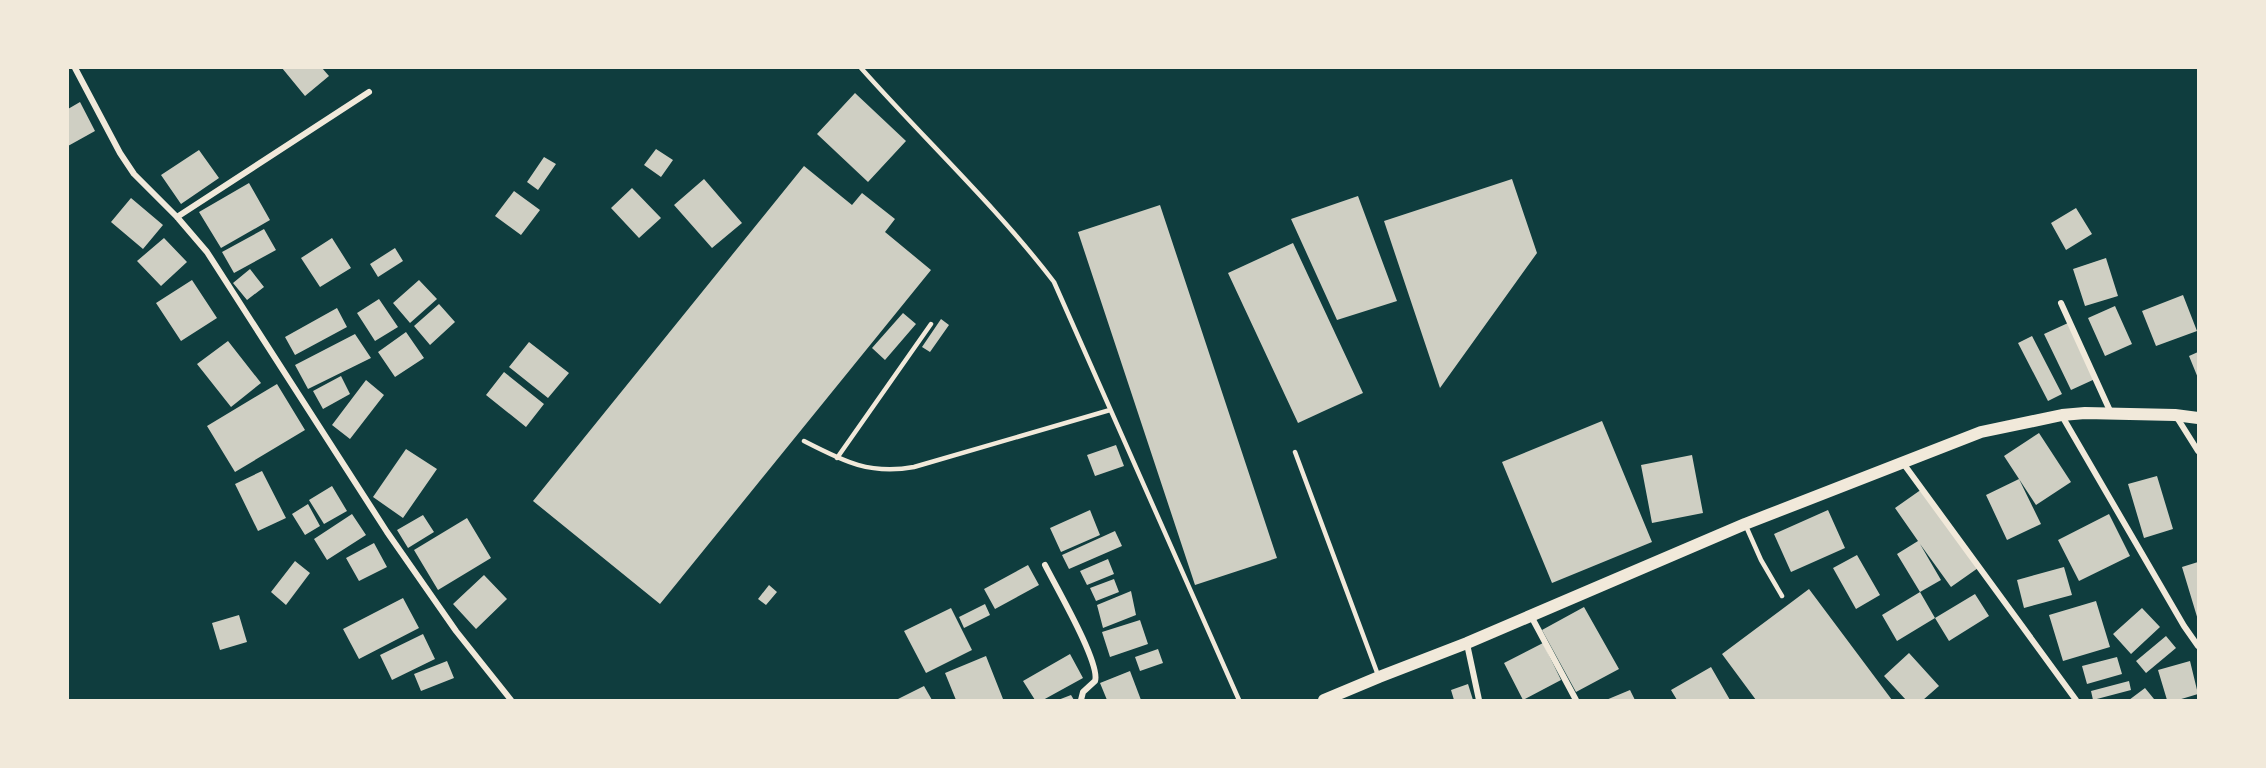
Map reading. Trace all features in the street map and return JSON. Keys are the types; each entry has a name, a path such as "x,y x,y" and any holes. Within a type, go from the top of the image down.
{"main road":[{"path":"1324,700 1467,643 1745,524 1982,432 2062,415 2111,412 2199,418"}],"street":[{"path":"75,68 120,153 134,174 177,217 207,252 393,541 456,631 511,700"},
{"path":"177,217 369,92"},
{"path":"2061,303 2111,412"},
{"path":"2062,415 2184,626 2199,646"},
{"path":"2175,416 2199,451"},
{"path":"1903,463 2076,700"},
{"path":"1045,565 1096,672 1095,681 1083,692 1082,700"},
{"path":"1531,616 1576,700"},
{"path":"1467,643 1479,700"}],"lane":[{"path":"861,68 982,195 1021,239 1054,282 1239,700"},
{"path":"837,458 931,324"},
{"path":"804,441 837,458 879,471 897,470 1110,410"},
{"path":"1294,452 1378,677"},
{"path":"1745,524 1761,560 1782,596"}],"building":[{"path":"282,68 322,68 329,76 305,96"},
{"path":"855,93 906,141 868,182 817,134"},
{"path":"80,102 95,131 68,146 68,109"},
{"path":"656,149 673,160 661,177 644,165"},
{"path":"199,150 219,178 181,204 161,175"},
{"path":"544,157 556,164 538,190 527,182"},
{"path":"804,166 852,205 862,193 895,219 885,232 931,270 660,604 533,501"},
{"path":"704,179 742,223 712,248 674,205"},
{"path":"1512,179 1537,253 1440,388 1384,221"},
{"path":"249,183 270,220 221,248 199,212"},
{"path":"632,188 661,218 639,238 611,208"},
{"path":"514,191 540,210 521,235 495,216"},
{"path":"1358,196 1397,301 1337,320 1291,219"},
{"path":"131,198 163,225 143,249 111,222"},
{"path":"1160,205 1277,558 1195,585 1078,232"},
{"path":"2076,208 2092,234 2066,250 2051,223"},
{"path":"264,229 276,250 234,273 222,252"},
{"path":"164,238 187,262 161,286 137,261"},
{"path":"332,238 351,268 320,287 301,258"},
{"path":"1293,243 1363,393 1298,423 1228,273"},
{"path":"395,248 403,261 378,277 370,264"},
{"path":"2106,258 2118,296 2085,306 2073,269"},
{"path":"250,269 264,287 247,300 233,283"},
{"path":"192,280 217,318 181,341 156,303"},
{"path":"419,280 437,299 410,323 393,303"},
{"path":"2183,295 2197,331 2156,346 2142,311"},
{"path":"379,299 398,327 375,341 357,313"},
{"path":"439,304 455,322 430,345 414,326"},
{"path":"2115,306 2132,344 2105,356 2088,318"},
{"path":"337,308 347,327 295,355 285,337"},
{"path":"903,313 916,324 885,360 872,348"},
{"path":"941,319 949,325 930,352 922,347"},
{"path":"2068,323 2095,379 2071,390 2044,334"},
{"path":"406,332 424,358 395,377 378,352"},
{"path":"355,334 371,358 308,389 295,365"},
{"path":"2032,336 2062,394 2048,401 2018,343"},
{"path":"228,341 261,383 231,407 197,364"},
{"path":"529,342 569,373 548,398 509,367"},
{"path":"2198,352 2198,378 2189,356"},
{"path":"504,372 544,404 526,427 486,395"},
{"path":"341,376 350,394 323,409 313,391"},
{"path":"366,380 384,395 350,439 332,425"},
{"path":"277,384 305,430 235,472 207,426"},
{"path":"1602,421 1652,542 1552,583 1502,462"},
{"path":"2039,433 2071,482 2036,505 2004,456"},
{"path":"1116,445 1124,466 1095,476 1087,455"},
{"path":"406,449 437,469 403,518 373,497"},
{"path":"1692,455 1703,513 1652,523 1641,465"},
{"path":"262,471 286,518 258,531 235,484"},
{"path":"2157,476 2173,529 2144,538 2128,484"},
{"path":"2019,479 2041,524 2007,540 1986,495"},
{"path":"332,486 347,511 324,524 309,500"},
{"path":"1922,489 1978,568 1951,587 1920,544 1941,580 1920,592 1897,554 1918,541 1895,508"},
{"path":"308,504 320,526 305,535 292,514"},
{"path":"1090,510 1100,535 1061,552 1050,528"},
{"path":"1828,510 1845,548 1791,572 1774,534"},
{"path":"352,514 366,535 327,560 314,539"},
{"path":"2109,514 2130,556 2079,581 2058,540"},
{"path":"423,515 434,532 408,548 397,530"},
{"path":"467,518 491,558 438,590 414,550"},
{"path":"1115,531 1122,546 1069,569 1062,555"},
{"path":"374,543 387,567 359,581 346,558"},
{"path":"1857,555 1880,595 1856,609 1833,568"},
{"path":"1108,559 1114,574 1087,585 1080,571"},
{"path":"295,561 310,573 286,605 271,592"},
{"path":"2198,562 2198,620 2182,567"},
{"path":"1028,565 1039,585 995,609 984,589"},
{"path":"2064,567 2072,595 2024,608 2017,580"},
{"path":"484,575 507,599 476,629 453,604"},
{"path":"1114,579 1119,592 1096,601 1090,588"},
{"path":"769,585 777,592 766,605 758,599"},
{"path":"1809,589 1892,700 1756,700 1722,654"},
{"path":"1131,591 1136,615 1103,628 1097,605"},
{"path":"1920,592 1935,618 1897,641 1882,615"},
{"path":"1975,594 1989,616 1949,641 1935,618"},
{"path":"403,598 419,628 359,659 343,629"},
{"path":"2096,601 2110,647 2063,661 2049,615"},
{"path":"985,604 990,615 964,628 959,617"},
{"path":"1584,607 1619,669 1576,692 1542,630"},
{"path":"951,608 972,650 926,673 904,631"},
{"path":"2142,608 2160,627 2131,654 2113,634"},
{"path":"239,615 247,642 220,650 212,623"},
{"path":"1140,620 1148,644 1110,657 1102,632"},
{"path":"423,634 435,659 392,680 380,655"},
{"path":"2166,636 2176,648 2146,673 2136,661"},
{"path":"1543,643 1561,680 1523,700 1504,663"},
{"path":"1158,649 1163,663 1140,671 1135,657"},
{"path":"1909,653 1939,686 1923,700 1906,700 1884,676"},
{"path":"1070,654 1083,678 1043,700 1035,700 1023,681"},
{"path":"986,656 1003,699 956,700 945,673"},
{"path":"2117,657 2122,674 2087,684 2082,666"},
{"path":"447,661 454,678 421,691 414,674"},
{"path":"2190,661 2198,694 2178,700 2167,700 2158,670"},
{"path":"1711,667 1730,700 1677,700 1671,690"},
{"path":"1130,671 1141,700 1107,700 1100,683"},
{"path":"2129,681 2131,690 2093,700 2091,691"},
{"path":"1468,684 1473,700 1454,700 1451,690"},
{"path":"924,686 932,700 896,700"},
{"path":"2145,688 2154,699 2129,700"},
{"path":"1630,690 1635,700 1606,700"},
{"path":"1071,695 1074,700 1058,700"}]}
